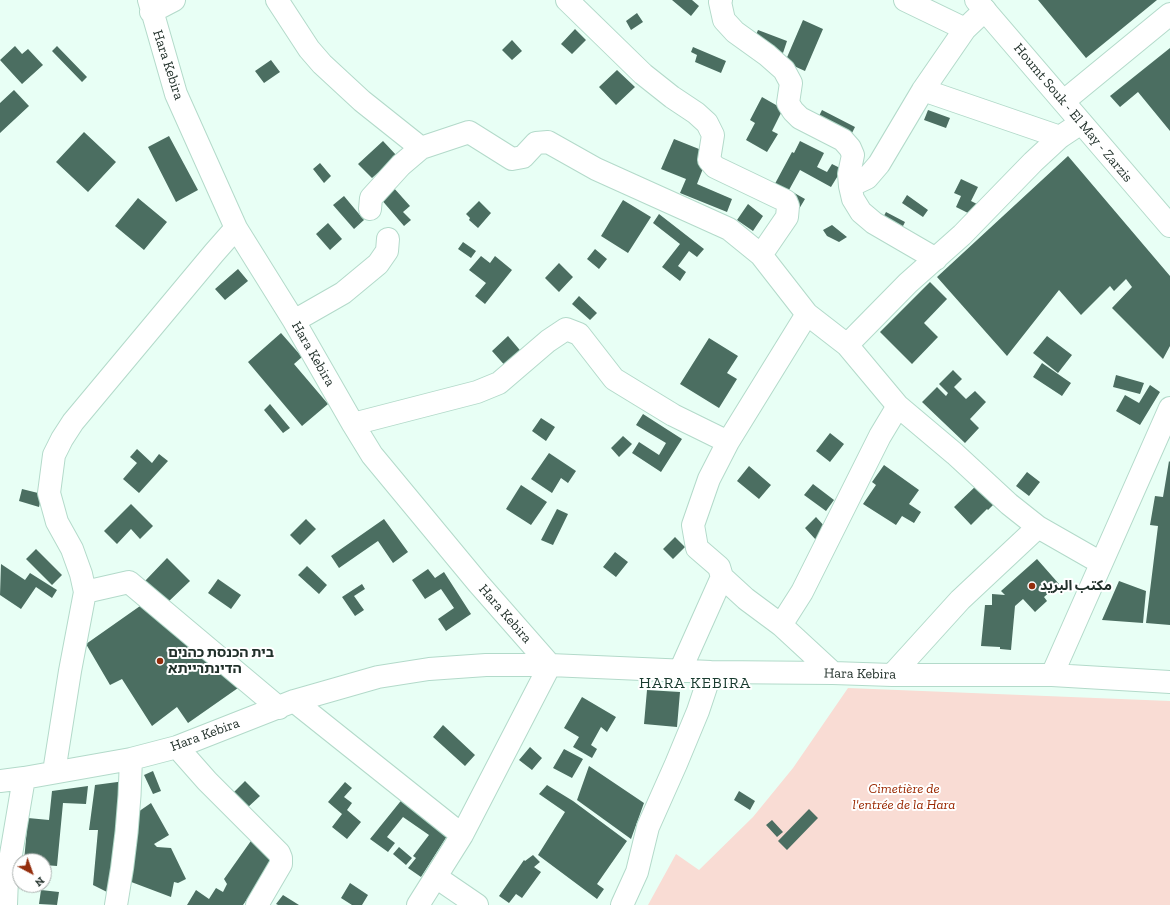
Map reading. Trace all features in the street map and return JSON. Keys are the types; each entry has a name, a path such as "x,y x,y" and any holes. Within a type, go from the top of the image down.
{"street":[{"path":"150,6 174,0"},
{"path":"277,0 309,49 322,64 362,101 420,148"},
{"path":"567,0 643,74 672,97 696,113 707,124 713,135 709,160 714,167 786,201 788,206 787,217 761,255"},
{"path":"721,0 720,2 724,20 731,28 784,70 791,83 788,103 793,111 800,118 843,140 850,148 853,155 849,174 850,186 853,199 861,212 874,223 936,259"},
{"path":"905,0 965,29"},
{"path":"850,186 867,178 880,164 923,90 981,5"},
{"name":"Houmt Souk - El May - Zarzis","path":"981,5 1170,226"},
{"name":"Hara Kebira","path":"150,6 176,94 236,228 294,321 353,424 372,455 478,583 550,665"},
{"path":"1064,101 1170,14"},
{"path":"923,90 1060,137"},
{"path":"847,345 908,284 962,235 1060,137 1081,123"},
{"path":"370,209 371,198 401,165 420,148 469,132 512,159 523,157 536,143 548,142 596,169 729,229 761,255 807,314 847,345 898,406 955,454 1009,504 1038,526 1101,563"},
{"path":"54,772 70,670 85,592 81,574 72,550 57,522 49,493 54,455 72,422 236,228"},
{"path":"294,321 344,293 378,264 387,251 388,239"},
{"path":"807,314 728,442 709,479 693,525 698,548 719,567 722,576 746,599 781,624 833,673"},
{"path":"353,424 476,392 499,383 548,341 566,329 579,334 614,379 673,415 728,442"},
{"path":"781,624 802,592 880,436 898,406"},
{"path":"1052,675 1170,408"},
{"path":"892,675 960,600 1038,526"},
{"path":"680,671 722,576"},
{"path":"85,592 129,582 287,704 462,835"},
{"name":"Hara Kebira","path":"0,781 131,759 177,747 287,704 378,677 429,669 486,665 550,665 710,672 892,675 1052,675 1170,682"},
{"path":"418,905 462,835 550,665"},
{"path":"622,905 637,872 648,828 695,718 710,672"},
{"path":"177,747 207,781 279,853 281,864 257,905"},
{"path":"116,905 123,864 131,779 131,759"},
{"path":"6,905 4,881 24,778"},
{"path":"436,877 477,905"}],"green space":[{"name":"Cimetière de l'entrée de la Hara","path":"848,688 1170,701 1170,905 648,905 676,854 699,870 753,817 793,768"}],"building":[{"path":"672,0 692,0 699,6 691,16"},
{"path":"1038,0 1157,0 1086,58"},
{"path":"637,13 643,22 631,30 626,21"},
{"path":"803,20 823,29 805,71 785,62"},
{"path":"575,29 586,40 572,54 561,44"},
{"path":"758,30 787,41 783,53 753,42"},
{"path":"512,40 522,51 512,60 502,50"},
{"path":"15,46 22,54 28,49 43,65 22,84 0,60"},
{"path":"57,46 87,77 82,82 52,51"},
{"path":"693,47 726,61 721,73 695,62 697,55 691,52"},
{"path":"1170,48 1170,131 1138,92 1120,107 1110,96"},
{"path":"271,60 280,72 264,83 255,71"},
{"path":"617,70 635,87 616,105 599,87"},
{"path":"14,90 29,106 0,133 0,103"},
{"path":"762,97 783,109 772,131 778,134 767,152 746,140 755,123 750,120"},
{"path":"822,110 855,127 845,147 812,130"},
{"path":"928,110 950,118 946,128 924,120"},
{"path":"84,132 116,162 88,192 56,162"},
{"path":"169,136 198,190 176,202 148,147"},
{"path":"674,139 709,153 697,184 732,199 727,212 680,193 686,179 661,169"},
{"path":"383,141 397,156 372,178 358,164"},
{"path":"800,141 824,153 817,167 827,172 832,164 842,169 831,187 800,170 789,190 805,199 799,209 770,193 792,152 794,153"},
{"path":"1068,156 1170,276 1170,346 1163,359 1112,308 1132,287 1126,279 1114,291 1110,286 1081,315 1059,290 1007,356 937,277"},
{"path":"320,163 331,176 324,183 313,169"},
{"path":"961,179 978,187 971,201 979,205 974,216 956,207 961,196 954,193"},
{"path":"393,187 410,206 403,212 411,220 404,226 380,198"},
{"path":"907,195 928,210 923,217 902,203"},
{"path":"344,196 364,220 354,229 333,205"},
{"path":"138,198 167,222 144,250 115,226"},
{"path":"623,200 651,217 628,253 601,236"},
{"path":"479,201 491,213 478,228 469,220 470,218 466,214"},
{"path":"748,204 763,216 753,231 737,220"},
{"path":"886,212 905,222 898,236 879,225"},
{"path":"659,214 704,249 697,257 689,251 678,266 686,272 680,281 662,267 680,244 653,223"},
{"path":"328,223 342,239 330,250 316,234"},
{"path":"832,225 847,237 839,242 827,236 823,230"},
{"path":"463,242 476,251 471,258 458,249"},
{"path":"595,249 607,259 599,269 587,259"},
{"path":"481,256 490,263 495,256 512,270 485,304 475,296 486,283 469,270"},
{"path":"559,263 573,277 559,292 545,278"},
{"path":"238,269 248,281 225,300 215,289"},
{"path":"930,282 947,299 924,323 938,337 912,364 880,332"},
{"path":"579,296 597,313 590,320 572,304"},
{"path":"281,333 302,357 294,364 328,404 302,426 248,362"},
{"path":"508,336 524,355 508,369 492,351"},
{"path":"1047,336 1072,355 1058,373 1033,353"},
{"path":"709,338 738,356 727,373 737,379 719,408 680,384"},
{"path":"1042,363 1071,383 1062,396 1033,377"},
{"path":"953,370 962,379 954,387 966,399 975,391 986,402 970,419 979,428 965,443 922,402 937,387 946,396 948,393 939,384"},
{"path":"1116,375 1144,383 1140,394 1113,387"},
{"path":"1150,385 1160,392 1140,425 1116,411 1125,395 1139,403"},
{"path":"270,404 290,428 283,433 264,410"},
{"path":"643,414 682,439 661,472 632,453 639,442 659,455 666,443 636,425"},
{"path":"541,418 555,427 546,441 532,431"},
{"path":"830,433 844,444 830,462 816,451"},
{"path":"623,436 632,444 619,457 611,448"},
{"path":"137,449 152,463 159,454 168,461 139,493 123,479 137,463 130,457"},
{"path":"549,453 576,471 568,483 561,478 552,493 531,479"},
{"path":"1169,461 1170,625 1146,623 1158,526 1150,525 1155,496 1163,497"},
{"path":"884,465 919,490 909,504 921,512 914,523 902,516 896,525 863,504 876,485 872,482"},
{"path":"749,466 771,485 759,499 737,481"},
{"path":"1027,472 1040,482 1029,496 1016,486"},
{"path":"979,483 997,501 971,525 954,507"},
{"path":"813,484 834,500 826,511 804,495"},
{"path":"521,485 547,502 531,525 506,509"},
{"path":"22,489 42,494 39,507 19,501"},
{"path":"131,504 153,526 140,539 131,529 117,544 104,531"},
{"path":"557,509 568,514 553,545 541,540"},
{"path":"816,517 827,529 816,540 805,528"},
{"path":"306,519 316,529 300,545 290,535"},
{"path":"384,519 408,552 393,563 378,541 339,568 331,556"},
{"path":"675,537 685,547 673,559 663,549"},
{"path":"36,549 62,575 52,585 26,559"},
{"path":"615,552 628,562 616,577 603,567"},
{"path":"167,558 190,581 167,603 145,581"},
{"path":"1037,559 1059,584 1044,597 1047,601 1035,612 1023,599 1015,606 1011,650 1000,649 1000,647 981,646 985,605 992,605 992,594 1005,595 1001,591"},
{"path":"1,564 25,580 30,573 57,590 52,598 36,587 21,609 0,595"},
{"path":"307,566 327,585 319,594 298,575"},
{"path":"428,569 435,578 444,572 471,614 446,631 438,619 454,608 441,589 425,599 412,580"},
{"path":"218,579 241,595 231,609 208,593"},
{"path":"1119,581 1146,591 1143,623 1102,620"},
{"path":"362,584 365,589 354,596 364,610 355,616 342,597"},
{"name":"בית הכנסת כהנים הדינתרייתא","path":"150,599 248,681 188,723 177,707 152,726 122,679 110,685 86,644"},
{"path":"647,690 680,692 677,727 644,724"},
{"path":"582,697 616,717 607,732 601,727 591,745 597,749 592,758 573,747 579,737 564,728"},
{"path":"443,725 475,755 465,766 433,737"},
{"path":"530,747 542,758 532,770 519,760"},
{"path":"564,749 583,759 572,778 553,768"},
{"path":"589,766 644,803 631,839 577,800"},
{"path":"153,771 161,791 153,794 144,775"},
{"path":"125,781 111,894 93,885 98,830 89,830 95,785"},
{"path":"245,781 260,796 247,808 232,794"},
{"path":"345,782 352,788 344,797 352,803 347,810 361,822 347,839 332,827 342,814 328,802"},
{"path":"547,785 573,801 627,841 597,884 604,889 597,899 538,855 565,812 539,794"},
{"path":"88,786 86,804 63,803 57,866 52,866 52,853 25,853 28,818 49,820 52,791"},
{"path":"739,791 755,801 750,810 734,800"},
{"path":"404,797 449,833 421,877 408,868 416,858 413,856 429,835 403,817 387,837 395,843 388,852 370,839"},
{"path":"151,803 169,835 154,844 157,847 171,848 186,879 178,883 174,882 171,897 126,880 138,812"},
{"path":"809,809 818,818 787,850 778,841"},
{"path":"772,820 783,832 777,837 766,825"},
{"path":"253,838 275,859 243,905 187,905 196,890 209,899 216,888 223,892 227,884 224,879"},
{"path":"399,847 412,858 406,865 393,854"},
{"path":"533,855 540,862 534,867 541,872 522,898 516,894 509,903 499,896 524,860 525,861"},
{"path":"350,883 368,895 362,905 352,905 341,898"},
{"path":"59,892 57,905 39,904 41,893"},
{"path":"283,895 299,905 276,904"}],"place":[{"name":"مكتب البريد","path":"1032,586"},
{"name":"בית הכנסת כהנים הדינתרייתא","path":"160,661"}],"district":[{"name":"HARA KEBIRA","path":"695,683"}]}
